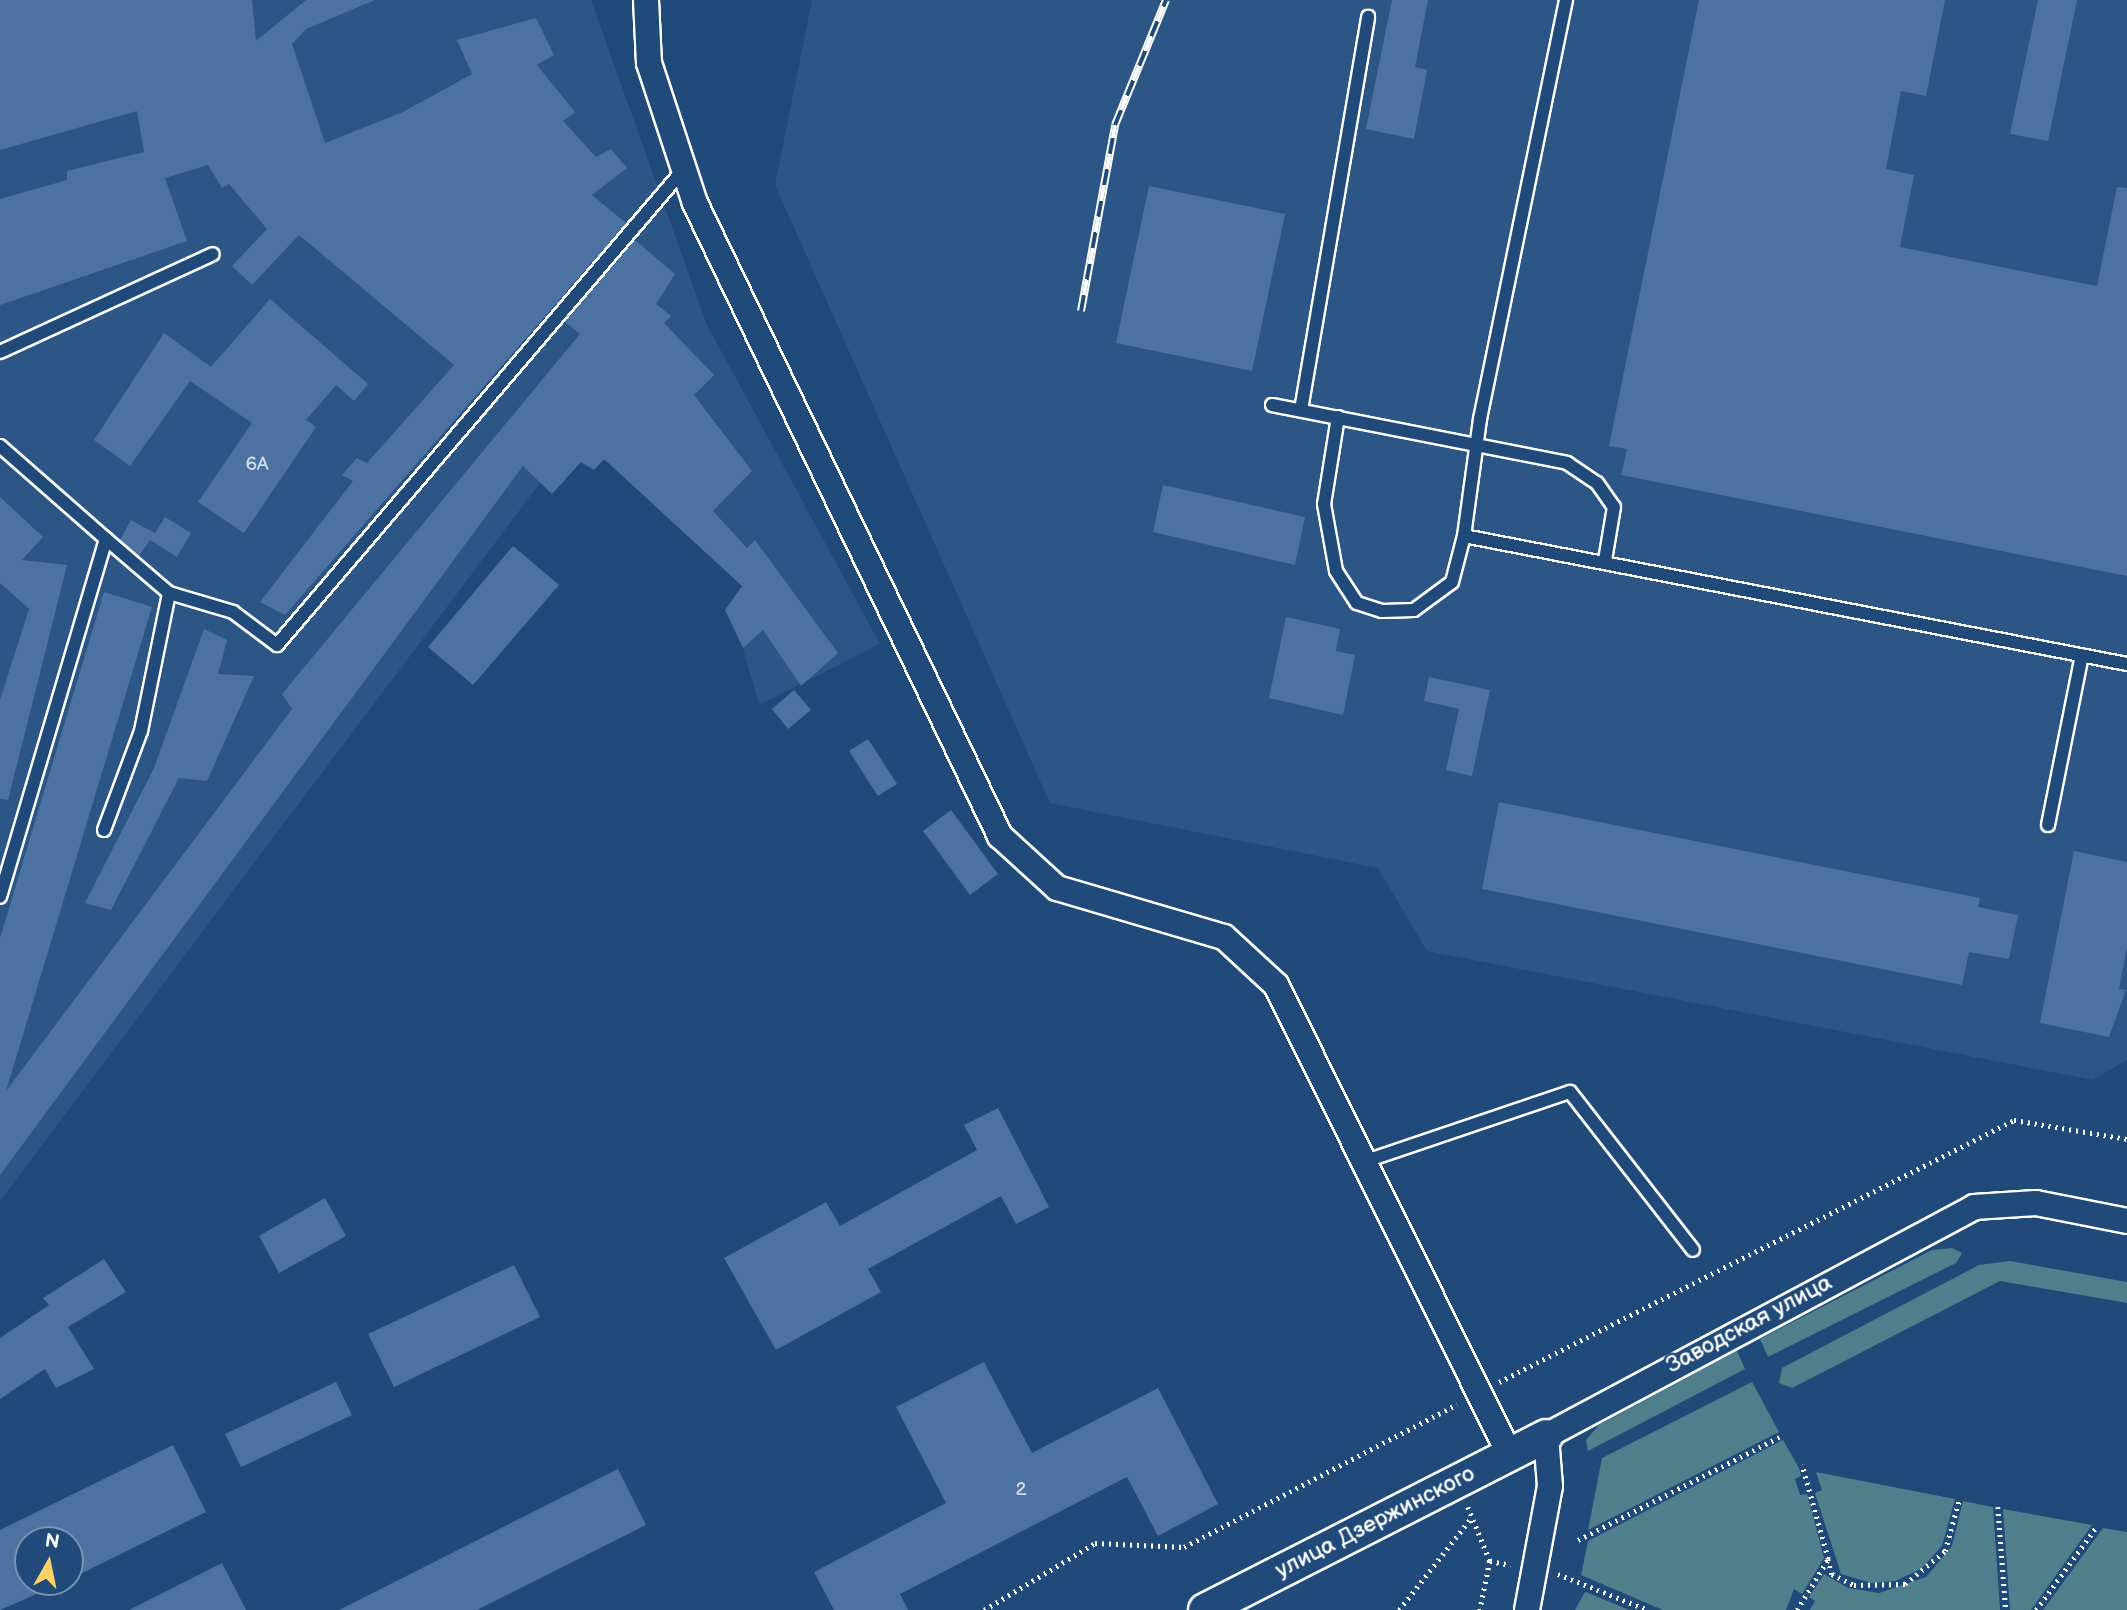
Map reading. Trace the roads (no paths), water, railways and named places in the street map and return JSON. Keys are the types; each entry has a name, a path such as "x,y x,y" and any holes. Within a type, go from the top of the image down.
{"street":[{"path":"646,0 649,63 684,169 1000,836 1057,888 1224,937 1276,985 1366,1161 1509,1453"},
{"name":"Заводская улица","path":"1546,1436 1974,1207 2036,1203 2127,1221"},
{"path":"1527,1610 1550,1486 1546,1436"},
{"name":"улица Дзержинского","path":"1205,1610 1546,1436"}],"lane":[{"path":"1338,417 1325,531 1343,589 1357,603 1393,611 1432,602 1452,582 1464,536 1476,446 1566,0"},
{"path":"1301,410 1368,17"},
{"path":"0,446 169,593 233,612 277,645 684,169"},
{"path":"0,352 213,254"},
{"path":"1272,405 1567,463 1597,482 1614,507 1605,560"},
{"path":"1464,536 1605,560 2127,664"},
{"path":"0,897 106,538"},
{"path":"104,830 141,731 169,593"},
{"path":"2048,825 2082,655"},
{"path":"1366,1161 1570,1092 1693,1250"}],"railway":[{"path":"1081,311 1115,125 1166,0"}]}
